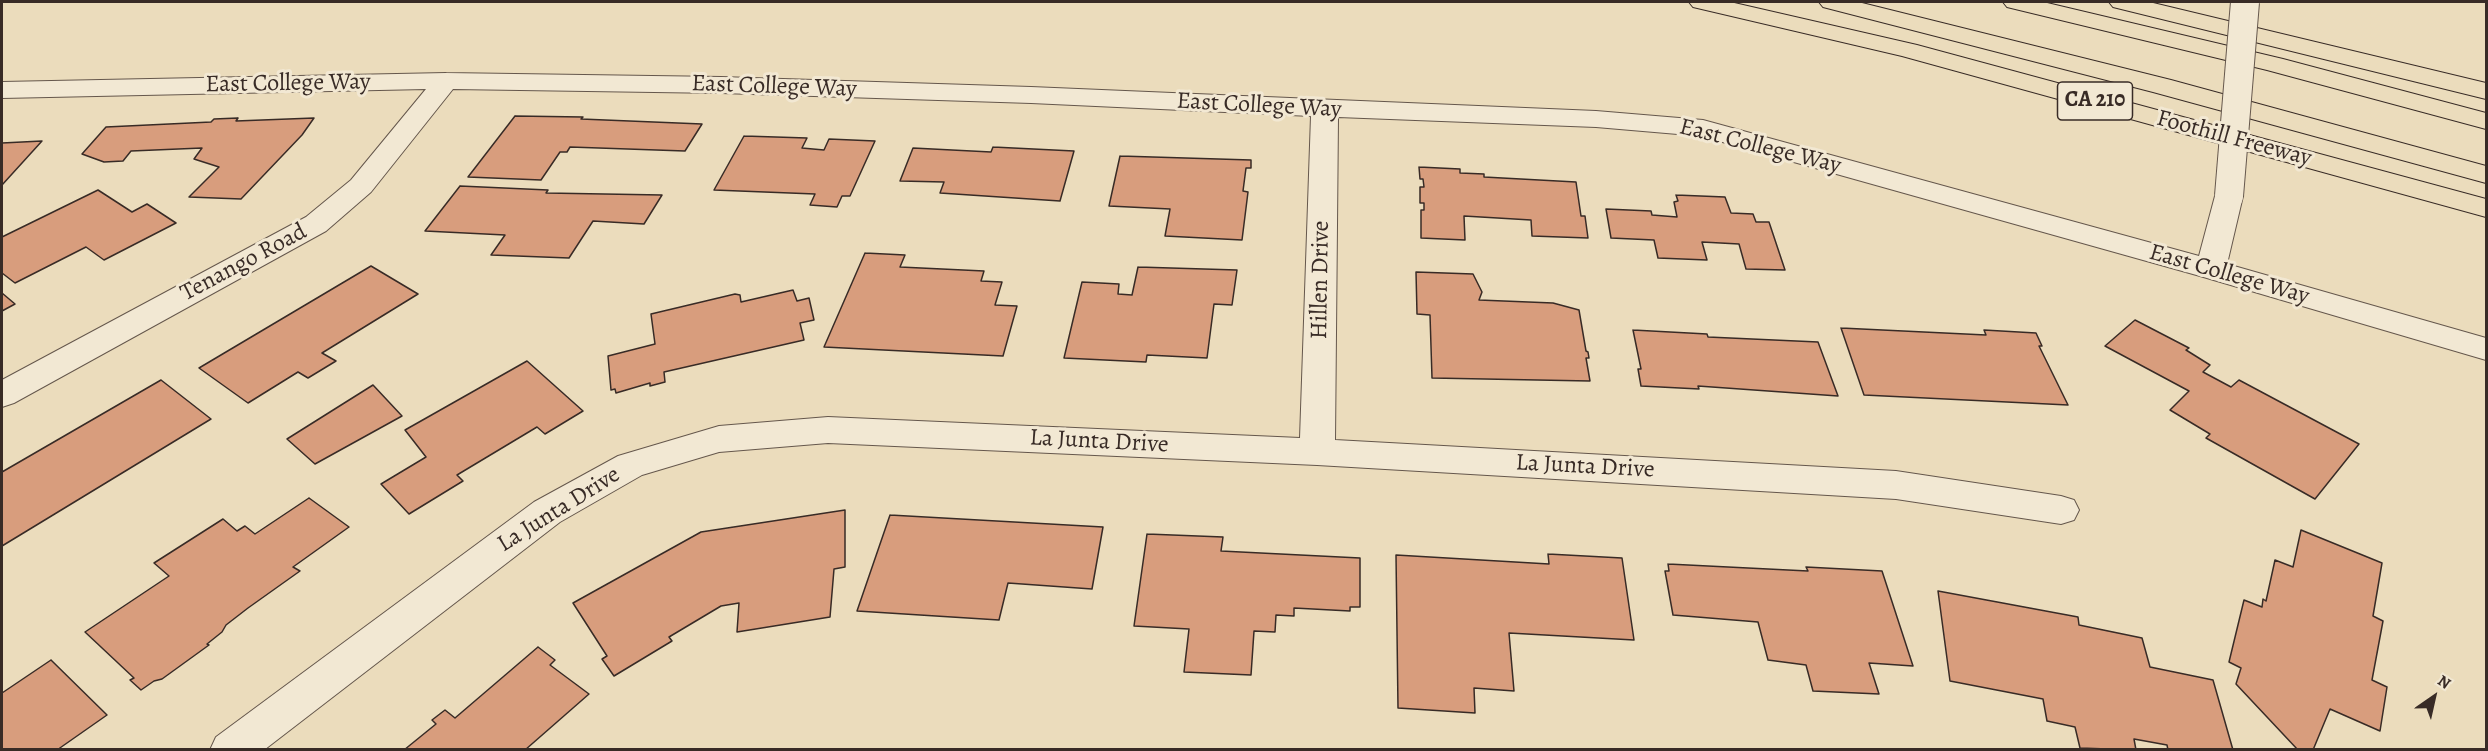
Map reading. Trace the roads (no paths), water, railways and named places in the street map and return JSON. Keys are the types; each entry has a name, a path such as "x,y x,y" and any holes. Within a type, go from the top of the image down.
{"highway":[{"name":"Foothill Freeway","path":"1701,2 1908,50 2487,208"},
{"path":"1831,2 2162,86 2487,174"},
{"path":"2015,2 2274,64 2487,121"},
{"path":"2121,2 2487,92"}],"street":[{"path":"2211,269 2229,196 2245,2"},
{"name":"East College Way","path":"2,90 446,81 745,85 1043,95 1596,119 1703,128 2211,269 2487,349"},
{"name":"Tenango Road","path":"2,395 316,224 361,186 446,81"},
{"name":"Hillen Drive","path":"1317,452 1325,109"},
{"name":"La Junta Drive","path":"231,750 547,512 630,465 719,439 828,430 1317,452 1896,485 2061,510"}]}
